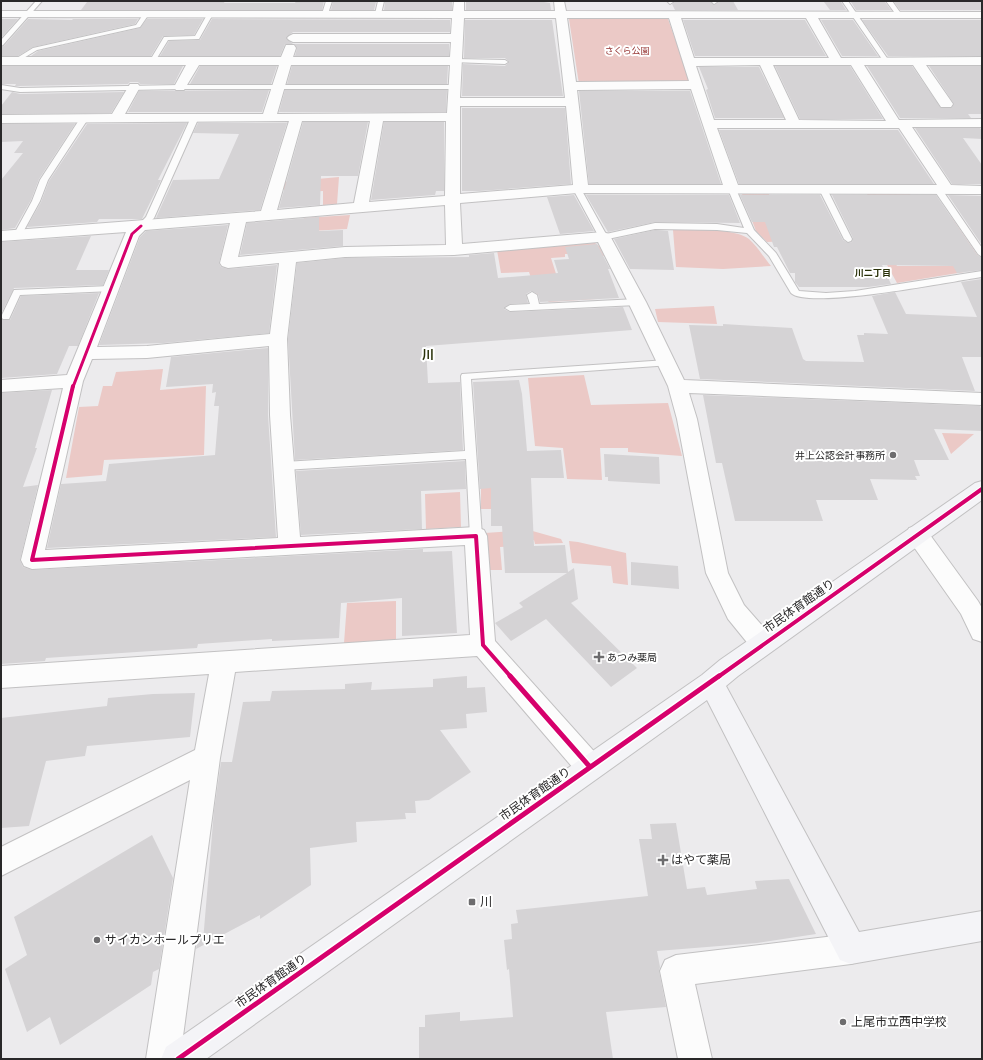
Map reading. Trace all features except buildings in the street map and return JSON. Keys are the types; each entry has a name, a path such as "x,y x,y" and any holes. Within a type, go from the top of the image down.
{"street":[{"path":"248,14 255,1"},
{"path":"454,250 452,200 453,117 455,61 460,1"},
{"path":"559,1 572,102 579,189"},
{"path":"963,5 981,16"},
{"path":"1,14 561,14 671,6 810,15 981,16"},
{"path":"671,6 709,124 732,189"},
{"path":"268,117 301,14"},
{"path":"810,15 838,61"},
{"path":"293,38 457,38"},
{"path":"1,61 455,61"},
{"path":"855,61 943,190"},
{"path":"917,61 946,104"},
{"path":"689,62 982,61"},
{"path":"180,87 194,62"},
{"path":"764,62 794,124"},
{"path":"570,86 697,85"},
{"path":"116,118 134,87"},
{"path":"454,102 572,102"},
{"path":"268,215 297,117"},
{"path":"360,207 377,117"},
{"path":"1,119 453,117"},
{"path":"709,124 982,123"},
{"path":"1,236 141,226 579,189 982,190"},
{"path":"239,218 228,263 345,252 454,250 603,237 637,302 677,386 687,419 717,573 736,612 763,644"},
{"path":"141,226 132,234 74,381 32,560 476,536 483,645 590,767"},
{"path":"288,258 278,339 280,415 290,547"},
{"path":"85,353 147,352 278,339"},
{"path":"1,386 74,381"},
{"path":"677,386 982,399"},
{"name":"市民体育館通り","path":"178,1059 711,683 763,644 982,489"},
{"path":"917,534 976,608 982,632"},
{"path":"1,677 483,645"},
{"path":"163,1059 207,758 224,662"},
{"path":"711,683 851,949"},
{"path":"1,862 207,758"},
{"path":"695,1059 676,971 851,949 982,926"}],"lane":[{"path":"1,44 39,1"},
{"path":"325,14 329,1"},
{"path":"378,14 380,1"},
{"path":"845,1 886,61"},
{"path":"888,1 899,15"},
{"path":"15,61 35,49 138,26 146,14"},
{"path":"152,62 166,38 197,38 210,14"},
{"path":"455,61 505,62"},
{"path":"1,87 20,90 134,87 454,87"},
{"path":"141,226 150,218 195,117"},
{"path":"18,234 36,201 44,180 84,119"},
{"path":"579,189 603,237 655,226 717,226 750,231"},
{"path":"732,189 750,231 773,255 796,293 826,296 855,294 982,274"},
{"path":"822,189 848,239"},
{"path":"943,190 982,254"},
{"path":"6,317 18,292 110,289"},
{"path":"532,295 535,307"},
{"path":"510,308 637,302"},
{"path":"476,536 466,376 667,363"},
{"path":"284,466 471,456"}],"green space":[{"name":"さくら公園","path":"569,19 668,19 691,84 579,84"},
{"path":"339,177 337,204 323,205 323,191 284,193 284,182"},
{"path":"742,194 769,194 787,241 767,242 756,231"},
{"path":"867,194 910,194 924,217 951,217 982,262 964,272 897,283 875,243 886,243 897,266 955,266 893,242"},
{"path":"350,215 347,229 291,232 306,227 304,218"},
{"path":"673,230 712,230 742,235 752,242 771,266 723,269 676,267"},
{"path":"595,243 599,246 604,256 577,258 576,254 565,254 565,257 551,258 557,277 589,276 596,299 549,302 536,293 529,272 501,273 497,250"},
{"path":"714,306 717,324 658,322 655,309"},
{"path":"163,369 160,390 206,386 204,455 104,460 102,475 66,478 79,407 98,406 103,386 112,386 116,372"},
{"path":"584,375 591,405 668,403 682,456 628,452 628,448 600,448 602,480 567,479 563,448 535,446 528,378"},
{"path":"942,433 974,434 951,454"},
{"path":"481,470 506,498 491,499 491,509 481,509"},
{"path":"460,492 461,527 426,529 425,494"},
{"path":"529,530 561,539 563,543 535,544 534,540 515,540 516,546 500,547 502,570 490,570 485,533"},
{"path":"569,541 626,553 628,585 613,583 611,566 572,563"},
{"path":"396,601 396,641 344,643 347,603"}],"cycle path":[{"path":"141,226 132,234 74,381 32,560 476,536 483,645 590,767"},
{"path":"178,1059 711,683 729,668 982,489"}],"place":[{"name":"井上公認会計事務所","path":"893,455"},
{"name":"あつみ薬局","path":"599,657"},
{"name":"はやて薬局","path":"663,860"},
{"name":"川","path":"472,902"},
{"name":"サイカンホールプリエ","path":"97,940"},
{"name":"上尾市立西中学校","path":"843,1022"}],"district":[{"name":"川二丁目","path":"873,273"},
{"name":"川","path":"428,355"}]}
